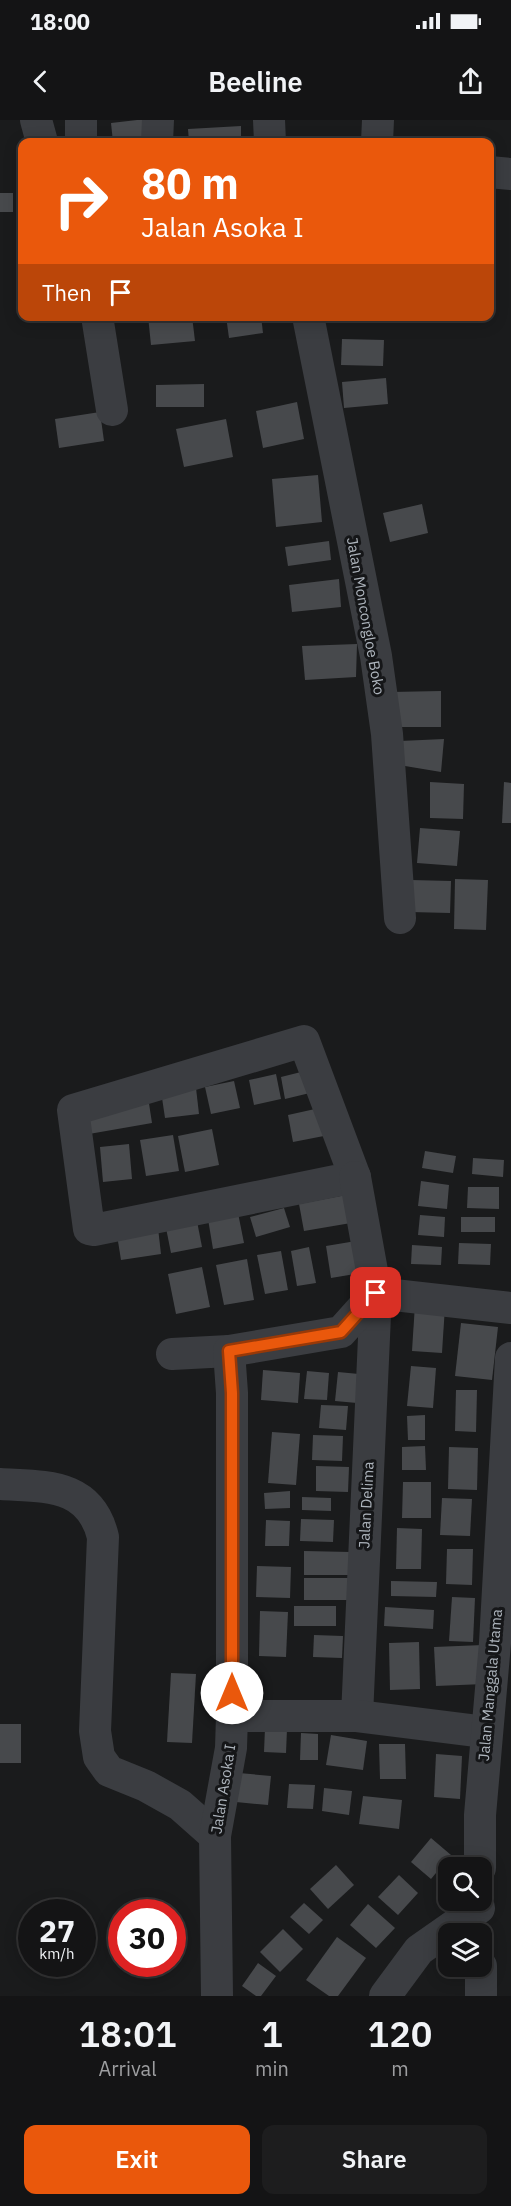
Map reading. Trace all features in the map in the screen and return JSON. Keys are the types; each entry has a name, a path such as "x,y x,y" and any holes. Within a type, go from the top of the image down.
{"street":[{"path":"36,120 41,138"},
{"path":"81,120 81,138"},
{"path":"157,138 158,120"},
{"path":"269,120 270,138"},
{"path":"377,138 378,120"},
{"path":"494,172 511,174"},
{"path":"98,321 112,411"},
{"name":"Jalan Moncongloe Boko","path":"309,321 376,656 387,734 400,918"},
{"name":"Jalan Delima","path":"355,1177 93,1230 87,1223 73,1110 304,1041 355,1177 376,1293 357,1716"},
{"path":"172,1354 229,1351 341,1332 376,1293 511,1308"},
{"name":"Jalan Asoka I","path":"217,1996 215,1836 231,1748 232,1716 232,1393 229,1351"},
{"name":"Jalan Manggala Utama","path":"480,1857 485,1732 503,1646 511,1358"},
{"path":"0,1484 62,1488 84,1502 98,1516 103,1537 95,1731 99,1756 109,1771 146,1786 180,1805 215,1836"},
{"path":"232,1716 357,1716 485,1732"},
{"path":"385,1996 419,1950 480,1914"},
{"path":"481,1977 481,1996"}],"building":[{"path":"151,120 150,138 113,138 111,123"},
{"path":"241,126 241,138 189,138 188,129"},
{"path":"0,193 13,193 13,212 0,212"},
{"path":"149,321 193,321 195,341 151,345"},
{"path":"227,321 262,321 263,333 229,338"},
{"path":"342,339 384,340 383,366 341,365"},
{"path":"386,378 388,404 344,408 342,382"},
{"path":"204,384 204,407 156,407 156,385"},
{"path":"297,402 304,439 263,448 256,411"},
{"path":"100,412 104,441 59,448 55,419"},
{"path":"226,419 233,457 184,467 176,429"},
{"path":"318,475 322,522 276,527 272,479"},
{"path":"422,504 428,533 390,542 383,513"},
{"path":"329,541 331,560 288,566 285,547"},
{"path":"339,579 341,607 292,612 289,585"},
{"path":"357,644 356,677 305,680 302,646"},
{"path":"441,691 441,727 391,727 391,692"},
{"path":"444,739 441,772 405,766 400,741"},
{"path":"430,782 464,784 463,819 430,818"},
{"path":"504,782 511,783 511,823 502,823"},
{"path":"420,828 460,831 457,866 417,863"},
{"path":"455,879 488,880 486,930 454,929"},
{"path":"411,880 451,881 450,913 410,912"},
{"path":"309,1070 314,1092 285,1099 281,1077"},
{"path":"276,1074 281,1099 254,1105 249,1080"},
{"path":"234,1081 240,1108 211,1114 205,1087"},
{"path":"196,1088 199,1114 165,1118 161,1091"},
{"path":"148,1097 152,1123 89,1134 85,1107"},
{"path":"324,1107 329,1135 293,1142 288,1115"},
{"path":"212,1129 219,1165 185,1172 178,1136"},
{"path":"173,1135 179,1171 146,1176 140,1140"},
{"path":"129,1144 132,1179 103,1182 100,1147"},
{"path":"425,1151 456,1156 453,1173 422,1168"},
{"path":"473,1158 504,1160 503,1177 472,1174"},
{"path":"421,1181 449,1185 447,1209 418,1206"},
{"path":"468,1187 499,1187 499,1209 467,1208"},
{"path":"346,1195 351,1223 304,1231 299,1204"},
{"path":"284,1208 290,1227 256,1237 250,1217"},
{"path":"238,1213 244,1243 213,1249 208,1219"},
{"path":"420,1215 445,1217 444,1237 418,1235"},
{"path":"196,1216 202,1247 171,1253 165,1223"},
{"path":"461,1217 495,1217 495,1232 461,1232"},
{"path":"158,1228 161,1254 121,1260 117,1235"},
{"path":"362,1240 367,1272 331,1278 326,1246"},
{"path":"459,1243 491,1244 490,1265 458,1264"},
{"path":"412,1245 442,1247 441,1265 411,1264"},
{"path":"309,1247 316,1283 297,1286 291,1251"},
{"path":"281,1251 288,1290 265,1294 257,1255"},
{"path":"247,1259 254,1300 224,1305 216,1265"},
{"path":"202,1267 210,1307 176,1314 168,1274"},
{"path":"415,1304 445,1306 442,1353 412,1351"},
{"path":"461,1323 498,1327 492,1380 455,1376"},
{"path":"411,1366 436,1368 433,1408 407,1406"},
{"path":"263,1370 300,1373 298,1403 261,1400"},
{"path":"307,1371 329,1373 327,1400 304,1399"},
{"path":"338,1372 359,1374 357,1403 335,1401"},
{"path":"456,1390 477,1390 476,1432 455,1431"},
{"path":"321,1405 348,1406 346,1430 319,1428"},
{"path":"425,1415 425,1440 408,1440 407,1416"},
{"path":"272,1432 300,1434 296,1485 268,1483"},
{"path":"313,1435 343,1436 342,1461 312,1460"},
{"path":"425,1446 426,1470 402,1470 402,1447"},
{"path":"449,1447 478,1448 477,1490 448,1489"},
{"path":"316,1466 349,1467 348,1492 316,1491"},
{"path":"403,1482 431,1482 431,1518 402,1518"},
{"path":"290,1491 290,1508 265,1509 264,1493"},
{"path":"302,1497 331,1498 331,1511 302,1510"},
{"path":"442,1498 472,1499 470,1536 440,1535"},
{"path":"301,1519 334,1520 333,1542 300,1541"},
{"path":"266,1520 290,1521 289,1546 265,1546"},
{"path":"397,1528 422,1529 421,1569 396,1569"},
{"path":"447,1549 473,1549 472,1585 446,1584"},
{"path":"304,1551 351,1552 350,1575 304,1575"},
{"path":"257,1566 291,1567 290,1598 256,1597"},
{"path":"304,1578 354,1578 354,1600 304,1600"},
{"path":"391,1581 437,1582 436,1597 391,1596"},
{"path":"452,1597 475,1598 473,1642 449,1641"},
{"path":"294,1606 336,1606 336,1626 294,1626"},
{"path":"385,1607 434,1610 433,1629 384,1626"},
{"path":"260,1611 288,1612 286,1657 259,1656"},
{"path":"314,1635 343,1636 342,1658 313,1657"},
{"path":"419,1642 420,1689 390,1690 389,1643"},
{"path":"483,1645 484,1684 436,1686 434,1647"},
{"path":"171,1673 196,1674 192,1743 167,1742"},
{"path":"0,1724 21,1724 21,1763 0,1763"},
{"path":"265,1728 287,1729 286,1753 264,1752"},
{"path":"301,1733 318,1734 318,1760 300,1760"},
{"path":"331,1735 367,1741 363,1770 326,1765"},
{"path":"379,1744 405,1744 406,1779 380,1779"},
{"path":"436,1754 462,1756 460,1799 434,1797"},
{"path":"239,1773 271,1776 268,1805 236,1802"},
{"path":"289,1784 315,1785 313,1809 287,1808"},
{"path":"324,1788 352,1791 349,1815 322,1811"},
{"path":"363,1796 402,1800 399,1829 359,1824"},
{"path":"431,1838 451,1855 438,1857 438,1871 431,1879 411,1862"},
{"path":"336,1865 354,1885 328,1909 310,1889"},
{"path":"399,1875 418,1893 398,1915 378,1897"},
{"path":"304,1903 323,1920 309,1934 290,1917"},
{"path":"368,1904 395,1928 376,1948 350,1925"},
{"path":"283,1929 303,1949 280,1972 260,1952"},
{"path":"337,1937 366,1958 338,1996 329,1996 306,1980"},
{"path":"258,1963 276,1976 261,1996 256,1996 242,1986"}],"route":[{"path":"232,1693 232,1393 229,1351 341,1332 376,1293"}]}
